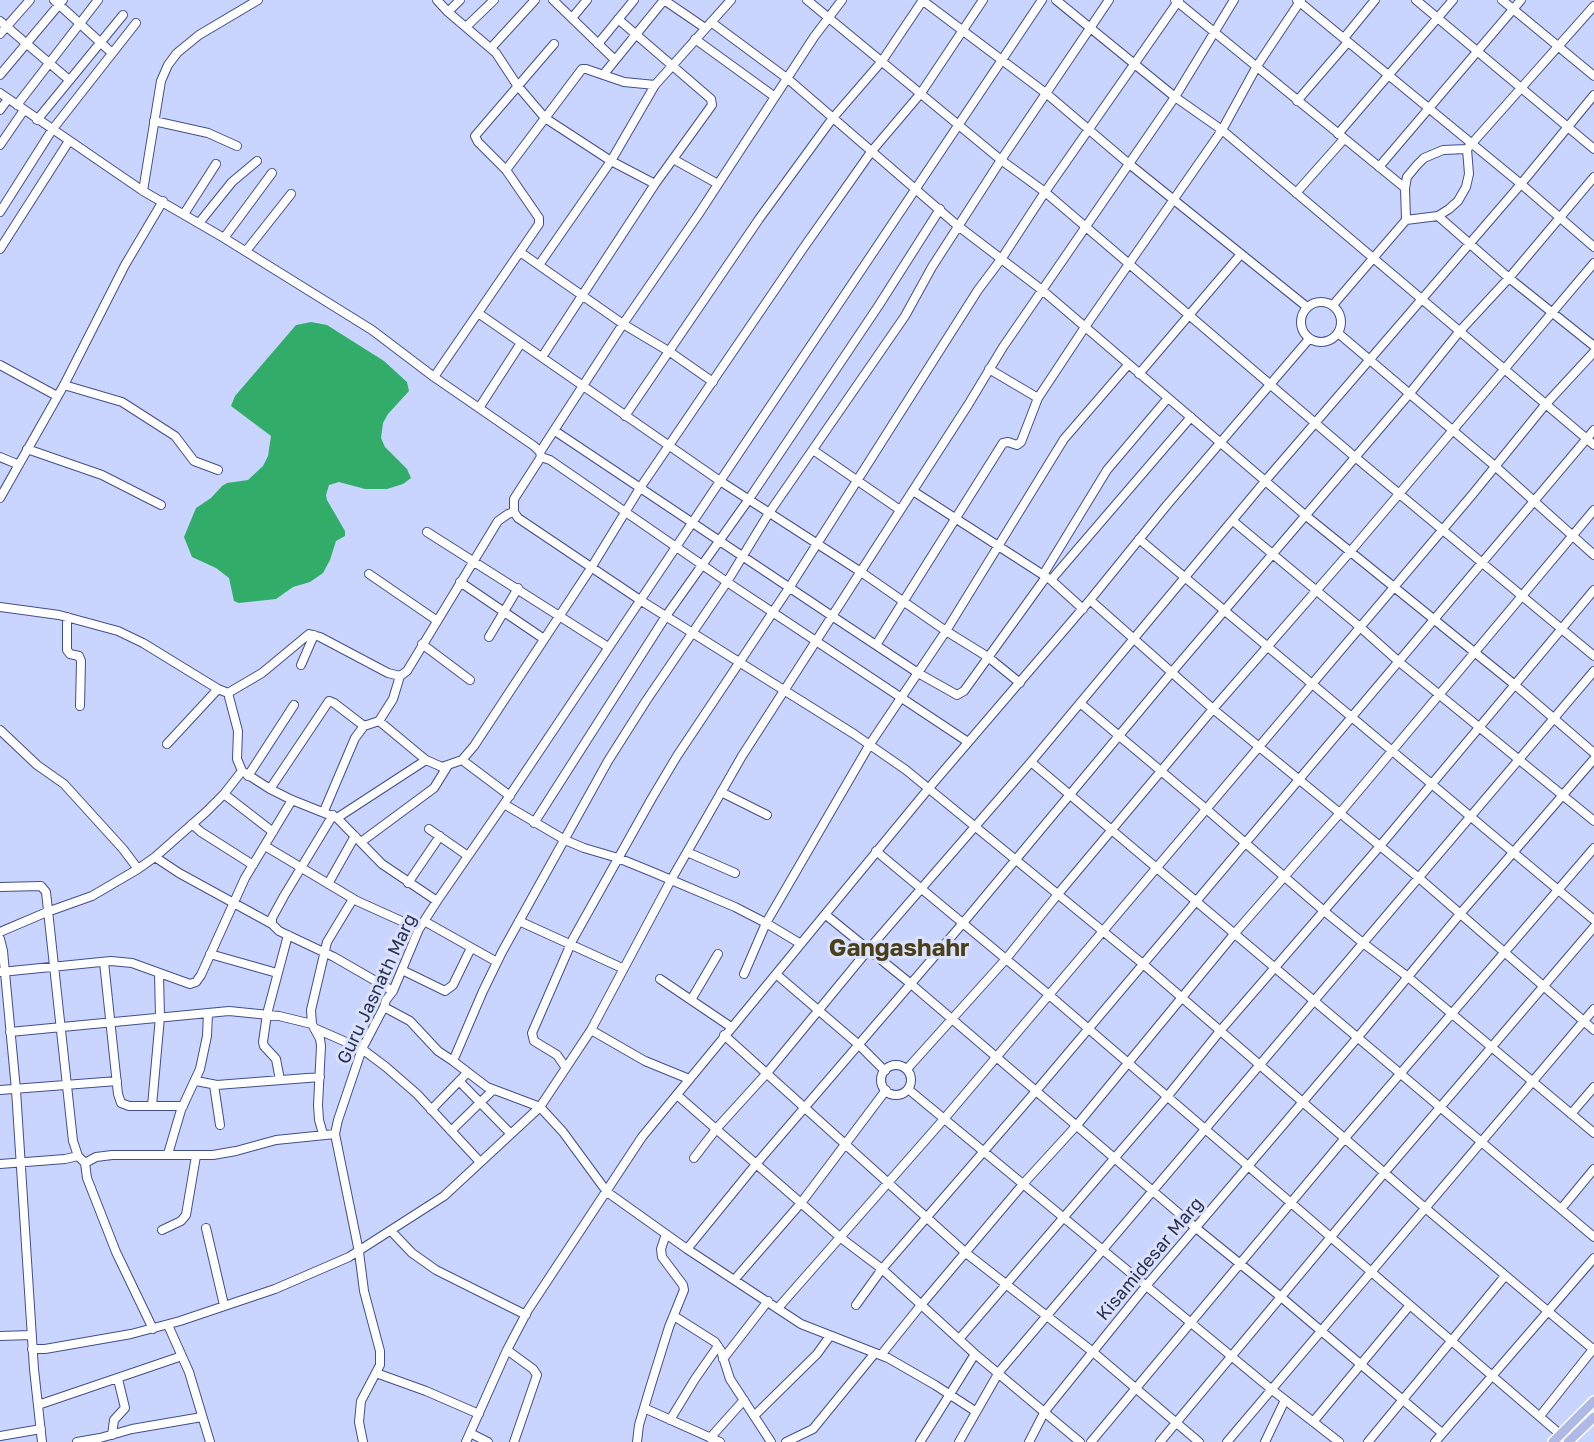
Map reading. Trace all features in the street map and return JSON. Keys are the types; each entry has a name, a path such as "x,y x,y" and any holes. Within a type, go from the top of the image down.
{"main road":[{"path":"1561,1440 1594,1401"},
{"path":"1561,1440 1594,1417"}],"street":[{"path":"0,34 3,24 30,0"},
{"path":"0,145 20,108 50,62 98,0"},
{"path":"143,191 161,81 168,65 177,53 199,35 258,0"},
{"path":"437,0 491,48 517,85 545,118 611,161 655,184"},
{"path":"448,12 460,0"},
{"path":"466,27 494,0"},
{"path":"491,48 535,0"},
{"path":"553,0 615,60"},
{"path":"572,18 587,0"},
{"path":"598,44 634,0"},
{"path":"603,75 664,0 708,25 788,79 958,226 1042,290 1350,552 1594,753"},
{"path":"539,265 611,161 655,85 731,0"},
{"path":"807,0 1001,160 1045,192 1355,457 1594,656"},
{"path":"842,0 814,37 555,430 514,499 514,512 524,523 591,568 870,744 929,788 1143,964 1424,1207 1594,1349 1540,1416"},
{"path":"625,416 759,219 832,119 882,61 923,0 1047,94 1173,200 1307,307"},
{"path":"380,721 426,760 442,767 462,760 474,746 591,568 640,488 871,152 921,93 983,0"},
{"name":"Guru Jasnath Marg","path":"363,1442 359,1422 361,1401 380,1365 380,1351 364,1291 359,1252 335,1134 362,1049 386,1000 393,991 422,925 437,901 510,796 675,546 693,523 865,266 914,188 1042,0"},
{"path":"1056,0 1175,97 1222,130 1594,445"},
{"path":"453,1061 497,962 608,761 727,582 769,513 905,316 958,226 1109,0"},
{"path":"32,1349 45,1349 168,1325 275,1289 359,1252 444,1196 540,1107 591,1030 670,880 721,792 989,369 1175,97 1234,0"},
{"path":"1297,101 1375,0"},
{"path":"1416,0 1594,149"},
{"path":"1296,193 1387,76 1453,0"},
{"path":"1502,0 1594,76"},
{"path":"1379,167 1521,0"},
{"path":"566,1068 557,1055 534,1041 532,1034 571,945 676,756 789,588 978,290 1178,1 1405,188"},
{"path":"876,645 1003,443 1017,445 1021,442 1038,398 1222,130 1257,66 1299,1 1428,108 1470,146 1521,184 1594,247"},
{"path":"0,75 58,2 112,53"},
{"path":"1333,305 1406,220 1407,177 1424,158 1443,150 1470,146 1594,6"},
{"path":"37,120 68,79 123,15"},
{"path":"542,357 655,184 710,109 712,102 673,65 618,19"},
{"path":"0,212 52,130 136,23"},
{"path":"3,24 68,79"},
{"path":"695,39 775,97"},
{"path":"434,377 539,224 539,218 506,170 478,142 476,136 554,44"},
{"path":"506,170 582,69 624,82 655,85"},
{"path":"0,93 143,191 246,251 372,330 434,377 626,513 968,742"},
{"path":"694,1158 717,1128 767,1073 868,950 1031,762 1266,480 1521,184 1594,95"},
{"path":"0,110 8,99"},
{"path":"154,121 208,133 237,146"},
{"path":"0,249 69,141"},
{"path":"1406,220 1438,216 1458,201 1466,187 1469,174 1470,146"},
{"path":"673,159 718,184"},
{"path":"199,223 232,182 257,161"},
{"path":"184,214 216,164"},
{"path":"224,238 272,173"},
{"path":"687,1249 1305,514 1594,177"},
{"path":"246,251 291,194"},
{"path":"0,498 64,384 125,265 163,201"},
{"path":"534,823 666,616 749,499 879,305 940,209"},
{"path":"1438,216 1509,278 1594,346"},
{"path":"520,252 581,296 713,382"},
{"path":"1139,374 1241,254"},
{"path":"907,1070 1006,959 1213,709 1350,552 1594,263"},
{"path":"1319,302 1333,305 1340,315 1341,327 1334,338 1322,343 1309,339 1304,334 1300,323 1307,307 1319,302"},
{"path":"478,313 720,481 988,657 1020,683"},
{"path":"1338,333 1496,467 1594,555"},
{"path":"466,1442 507,1350 526,1315 642,1137 724,1035 826,915 876,851 1309,339"},
{"path":"479,408 521,343"},
{"path":"778,1308 889,1184 995,1056 1496,467 1545,405 1594,352"},
{"path":"0,365 57,396"},
{"path":"744,974 766,923 870,744 946,631 1071,430 1128,365"},
{"path":"989,369 1038,398"},
{"path":"64,384 122,402 175,436 194,461 218,470"},
{"path":"1047,578 1107,470 1168,398"},
{"path":"555,430 789,588 918,673 957,695 964,691 1047,578 1191,417"},
{"path":"856,1305 882,1269 1089,1029 1594,430"},
{"path":"27,449 102,475 161,505"},
{"path":"813,450 900,510"},
{"path":"0,457 18,464"},
{"path":"913,491 1047,578 1083,609"},
{"path":"786,1442 813,1429 921,1305 1024,1183 1077,1125 1235,933 1340,813 1594,510"},
{"path":"324,811 355,738 364,726 380,721 393,699 400,676 407,671 498,521 503,516 514,512"},
{"path":"1233,521 1398,661 1594,821"},
{"path":"427,532 608,647"},
{"path":"1139,538 1391,752 1514,851 1594,920"},
{"path":"369,574 436,620"},
{"path":"460,582 505,610 544,639"},
{"path":"489,638 518,588"},
{"path":"960,1338 1167,1097 1274,967 1380,846 1594,590"},
{"path":"1090,600 1213,709 1419,878 1582,1022 1594,1030"},
{"path":"0,607 67,617 118,631 143,643 228,693"},
{"path":"67,617 67,650 70,654 79,656 81,661 80,706"},
{"path":"228,693 267,669 305,636 314,635 388,673 400,676"},
{"path":"301,665 314,635"},
{"path":"422,644 470,680"},
{"path":"959,1442 999,1372 1594,672"},
{"path":"167,744 218,689"},
{"path":"228,693 238,731 238,766 245,774 292,800 335,817 382,864 437,901"},
{"path":"270,789 329,701 364,726"},
{"path":"1080,703 1324,911 1408,977 1594,1133"},
{"path":"0,932 92,896 155,857 245,774 294,705"},
{"path":"0,730 37,765 64,784 123,849 138,869"},
{"name":"Kisamidesar Marg","path":"1029,1442 1045,1411 1146,1286 1594,759"},
{"path":"272,924 272,918 335,817 426,760"},
{"path":"462,760 510,796"},
{"path":"1031,762 1594,1237"},
{"path":"328,884 358,839 434,788 447,767"},
{"path":"721,792 766,815"},
{"path":"224,794 273,832"},
{"path":"2,972 104,962 132,963 190,984 196,982 253,866 292,800"},
{"path":"504,804 565,840 618,858 670,880 766,923 801,944"},
{"path":"192,824 253,866"},
{"path":"429,829 468,856"},
{"path":"408,883 440,836"},
{"path":"265,846 353,899 422,925 497,962"},
{"path":"1091,1442 1345,1138 1594,848"},
{"path":"876,851 1332,1236 1370,1272 1540,1416 1561,1440"},
{"path":"687,852 735,873"},
{"path":"155,857 288,935 393,991"},
{"path":"0,887 41,886 46,892 73,1141 78,1156 85,1163 87,1178 116,1252 153,1329"},
{"path":"323,1134 318,1105 321,1046 313,1026 311,1010 324,953 332,932 353,899"},
{"path":"826,915 1442,1433"},
{"path":"519,921 622,968"},
{"path":"1160,1442 1385,1172 1594,927"},
{"path":"280,1080 276,1059 262,1042 288,935"},
{"path":"0,939 16,1090 32,1349 42,1442"},
{"path":"402,970 445,991 453,985 471,948"},
{"path":"210,954 277,973"},
{"path":"691,1000 718,954"},
{"path":"104,962 119,1098 124,1105 183,1106"},
{"path":"152,1106 160,1017 159,974"},
{"path":"776,974 859,1045 885,1071"},
{"path":"660,980 731,1027"},
{"path":"384,1007 410,1021 438,1051 493,1090 540,1107 563,1132 607,1192 687,1249 801,1324 878,1354 949,1393 975,1411"},
{"path":"1227,1442 1594,1008"},
{"path":"10,1032 236,1011 288,1017 362,1049 395,1074 480,1162"},
{"path":"168,1154 183,1106 196,1081 203,1057 208,1013"},
{"path":"591,1030 645,1061 689,1079"},
{"path":"724,1035 966,1253 1093,1352 1199,1442"},
{"path":"1,1047 11,1047"},
{"path":"898,1065 907,1070 911,1079 908,1089 897,1095 886,1090 881,1081 885,1071 898,1065"},
{"path":"431,1110 467,1073"},
{"path":"196,1081 214,1085 320,1077"},
{"path":"0,1090 117,1081"},
{"path":"459,1081 511,1134"},
{"path":"214,1085 220,1125"},
{"path":"1571,1114 1594,1087"},
{"path":"908,1089 1190,1323 1339,1442"},
{"path":"451,1131 493,1090"},
{"path":"735,1279 801,1203 886,1090"},
{"path":"677,1095 841,1238 882,1269 975,1354 1080,1442"},
{"path":"85,1163 96,1156 168,1154 196,1156 236,1151 276,1140 335,1134"},
{"path":"0,1164 78,1156"},
{"path":"162,1230 181,1221 186,1215 196,1156"},
{"path":"1561,1209 1594,1169"},
{"path":"206,1228 224,1305"},
{"path":"391,1231 412,1253 436,1270 526,1315"},
{"path":"637,1442 644,1408 684,1290 683,1285 662,1257 666,1234"},
{"path":"1435,1442 1594,1258"},
{"path":"1368,1442 1505,1276"},
{"path":"723,1359 768,1301"},
{"path":"1313,1422 1410,1305"},
{"path":"674,1316 712,1339 718,1347 726,1372 771,1442"},
{"path":"168,1325 182,1356 210,1442"},
{"path":"0,1336 32,1335"},
{"path":"754,1416 817,1354 830,1336"},
{"path":"670,1420 718,1347"},
{"path":"507,1350 533,1369 537,1375 514,1442"},
{"path":"920,1442 975,1354"},
{"path":"38,1405 182,1356"},
{"path":"376,1373 426,1390 478,1414"},
{"path":"112,1435 114,1420 125,1408 118,1379"},
{"path":"710,1438 744,1400"},
{"path":"1265,1442 1285,1400"},
{"path":"644,1408 720,1442"},
{"path":"77,1442 132,1429 202,1417"},
{"path":"0,1436 41,1429"},
{"path":"470,1433 488,1442"}],"shaded area":[{"path":"311,322 327,325 384,361 407,382 409,391 388,414 383,423 381,438 385,447 407,469 411,478 403,484 387,489 365,489 339,482 329,485 327,500 345,531 345,536 336,541 323,573 310,582 293,587 276,599 239,603 234,601 229,578 216,568 192,557 184,537 196,508 211,498 222,486 248,480 263,466 268,456 271,436 231,406 235,396 296,325"}],"district":[{"name":"Gangashahr","path":"899,948"}]}
